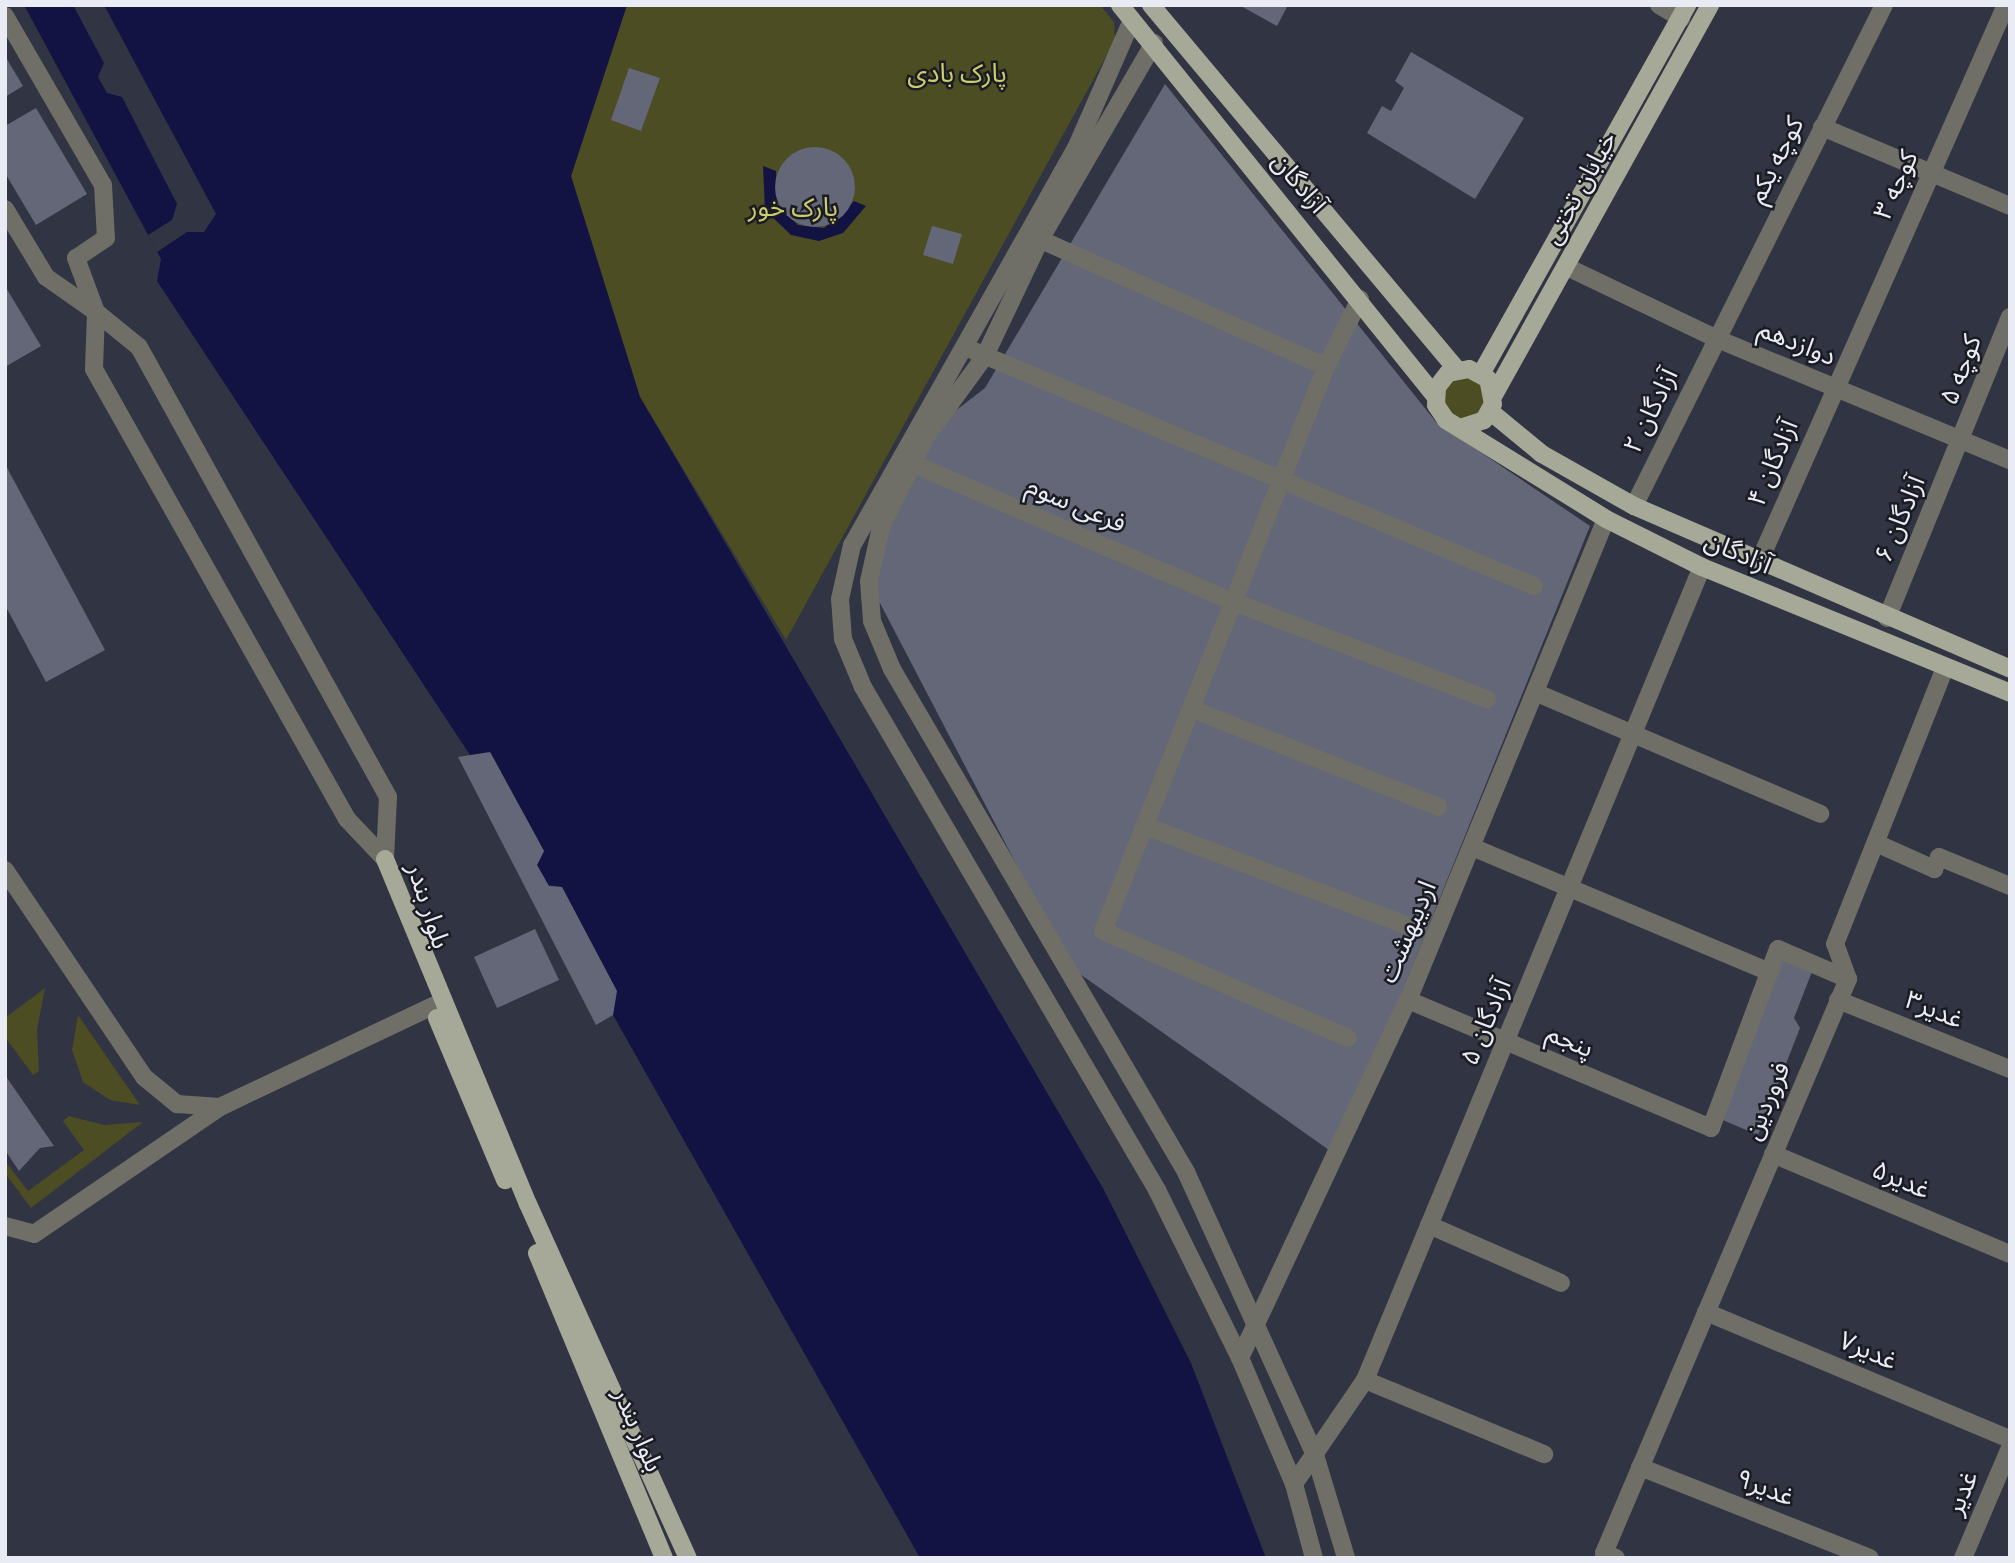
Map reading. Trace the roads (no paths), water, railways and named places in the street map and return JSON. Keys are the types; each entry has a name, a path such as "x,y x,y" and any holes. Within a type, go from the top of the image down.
{"main road":[{"name":"آزادگان","path":"1119,5 1136,12 1154,43 1435,396"},
{"name":"آزادگان","path":"1152,5 1171,13 1456,369"},
{"name":"خیابان تختی","path":"1492,403 1710,5"},
{"name":"خیابان تختی","path":"1481,374 1684,12"},
{"path":"1154,43 1171,13"},
{"path":"1456,369 1481,374 1492,403 1463,427 1446,421 1435,396 1441,379 1456,369"},
{"name":"آزادگان","path":"1492,403 1542,454 1634,506 1887,618 2009,667"},
{"name":"آزادگان","path":"1463,427 1606,519 1702,567 2010,693"},
{"name":"بلوار بندر","path":"385,859 432,1006 664,1558"},
{"name":"بلوار بندر","path":"385,859 528,1204 688,1558"}],"street":[{"path":"1659,5 1684,12"},
{"name":"کوچه یکم","path":"1715,338 1884,5"},
{"name":"کوچه ۳","path":"1834,386 2006,5"},
{"path":"1136,12 1033,237 985,356 925,438 881,527 869,581 872,621 892,669 1186,1172 1258,1320 1315,1455 1346,1558"},
{"path":"5,16 103,185 106,238 76,258 96,312 94,369 347,819 385,859"},
{"path":"1154,43 1033,237 968,348 897,456 844,573 843,639 863,687 1157,1190 1240,1358 1294,1484 1314,1558"},
{"path":"1822,127 2010,206"},
{"path":"5,209 46,277 96,312 139,347 388,797 385,859"},
{"path":"1033,237 1326,367"},
{"name":"دوازدهم","path":"1567,267 1715,338 2010,460"},
{"path":"1348,1038 1103,932 1326,367 1360,299"},
{"name":"کوچه ۵","path":"1962,441 2010,317"},
{"name":"آزادگان ۲","path":"1634,506 1715,338"},
{"path":"968,348 1282,484 1534,586"},
{"name":"آزادگان ۴","path":"1759,562 1834,386"},
{"name":"آزادگان ۶","path":"1887,618 1962,441"},
{"name":"فرعی سوم","path":"897,456 1234,602 1487,699"},
{"name":"اردیبهشت","path":"1240,1358 1408,1000 1537,693 1606,519"},
{"name":"آزادگان ۵","path":"1294,1484 1365,1380 1702,567"},
{"path":"1848,979 1835,944 1945,667"},
{"path":"1537,693 1820,814"},
{"path":"1192,709 1438,807"},
{"path":"1145,826 1403,924"},
{"path":"1876,843 1934,869 1939,857 2010,886"},
{"path":"1472,847 1770,972 1778,949 1848,979"},
{"path":"5,870 152,1087 177,1104 220,1107"},
{"name":"پنجم","path":"1408,1000 1711,1128 1770,972"},
{"name":"فروردین","path":"1610,1555 1640,1467 1848,979"},
{"name":"غدیر۳","path":"1838,1000 2010,1069"},
{"path":"5,1226 34,1234 220,1107 432,1006"},
{"name":"غدیر۵","path":"1773,1154 2010,1254"},
{"path":"1429,1225 1561,1283"},
{"name":"غدیر۷","path":"1706,1312 2010,1439"},
{"path":"1365,1380 1544,1454"},
{"name":"غدیر","path":"1964,1558 2010,1448"},
{"name":"غدیر۹","path":"1640,1467 1870,1558"}],"park label":[{"name":"پارک بادی","path":"957,74"},
{"name":"پارک خور","path":"793,208"}]}
